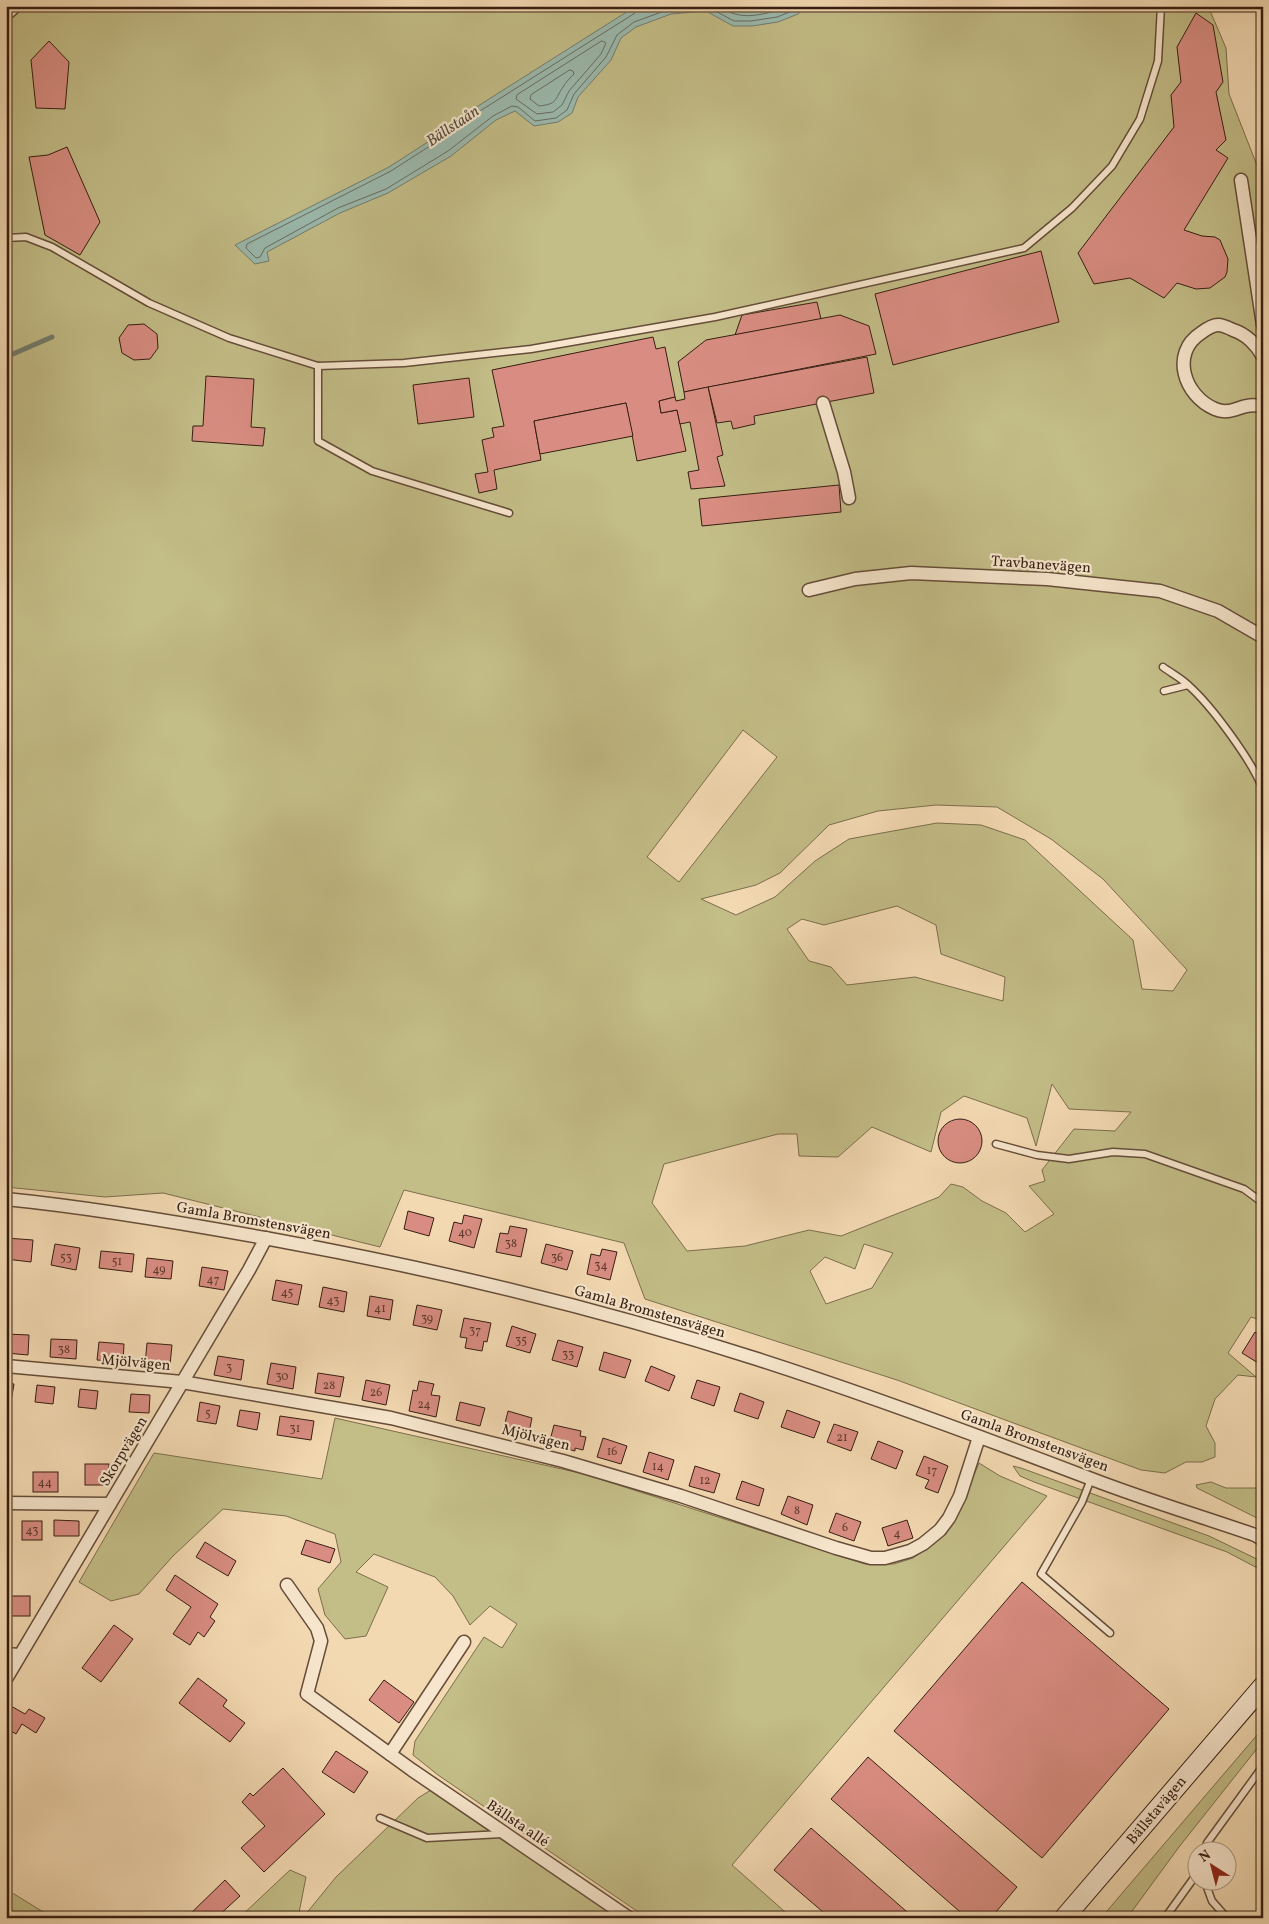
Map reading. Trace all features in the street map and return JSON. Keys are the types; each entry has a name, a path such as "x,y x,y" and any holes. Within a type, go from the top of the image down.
{"street":[{"path":"1241,180 1263,325"},
{"path":"1263,357 1243,333 1218,325 1206,329 1194,338 1185,350 1183,363 1184,375 1188,383 1204,403 1217,410 1229,411 1253,404 1263,407"},
{"path":"823,403 850,498"},
{"name":"Travbanevägen","path":"808,590 855,579 911,573 1047,579 1160,591 1218,611 1263,637"},
{"name":"Gamla Bromstensvägen","path":"6,1199 110,1212 266,1238 421,1268 574,1305 757,1359 1255,1535 1263,1540"},
{"name":"Skorpvägen","path":"6,1679 13,1654 110,1504 249,1270 266,1238"},
{"name":"Mjölvägen","path":"6,1366 182,1382 358,1411 554,1458 681,1496 871,1558 885,1558 910,1551 923,1544 940,1530 949,1518 960,1496 979,1437"},
{"path":"6,1503 110,1504"},
{"name":"Bällsta allé","path":"288,1585 317,1628 321,1641 307,1694 390,1754 629,1918"},
{"path":"390,1754 464,1642"},
{"name":"Bällstavägen","path":"1248,1702 1263,1678"},
{"name":"Bällstavägen","path":"1064,1918 1263,1686"}],"lane":[{"path":"6,18 20,6"},
{"path":"6,238 26,237 52,247 148,303 229,338 318,366 404,363 531,349 715,317 1024,248 1072,208 1112,166 1140,119 1158,61 1161,6"},
{"path":"318,366 318,441 372,471 509,513"},
{"path":"1163,667 1188,685 1234,740 1263,790"},
{"path":"1164,691 1188,685"},
{"path":"996,1144 1037,1155 1069,1160 1113,1152 1145,1154 1244,1188 1263,1203"},
{"path":"1091,1478 1082,1502 1041,1574 1110,1633"},
{"path":"1208,1842 1263,1766"},
{"path":"380,1818 427,1838 506,1833"},
{"path":"1165,1918 1186,1889"},
{"path":"1209,1892 1212,1901 1227,1918"}],"shaded area":[{"path":"6,6 1208,6 1226,48 1229,94 1258,168 1263,187 1263,1321 1251,1317 1228,1353 1256,1377 1238,1375 1215,1399 1206,1426 1215,1443 1215,1457 1202,1462 1186,1462 1165,1473 1141,1470 897,1380 645,1299 624,1243 404,1190 380,1247 163,1193 105,1197 6,1187","holes":["743,730 777,757 679,882 647,857","936,805 997,807 1051,839 1103,879 1187,970 1173,991 1142,989 1133,940 1025,840 981,825 937,823 849,839 815,861 775,897 736,915 701,899 756,885 780,873 829,825 878,811","897,906 936,925 941,954 1005,977 1003,1001 915,977 847,985 831,967 809,961 787,929 802,919 824,925","1052,1084 1069,1109 1131,1112 1115,1131 1074,1129 1042,1170 1045,1181 1029,1186 1054,1214 1025,1232 1006,1213 982,1201 963,1187 951,1184 939,1197 841,1236 809,1230 745,1246 687,1251 652,1203 664,1164 778,1134 797,1134 799,1156 838,1157 872,1127 931,1152 941,1112 964,1096 1027,1118 1036,1146","864,1244 893,1253 872,1288 826,1304 810,1271 825,1257 855,1269"]},
{"path":"335,1418 584,1474 865,1564 894,1564 913,1558 936,1542 955,1520 979,1463 1000,1476 1047,1496 732,1865 792,1918 647,1918 438,1775 413,1755 415,1741 484,1637 502,1648 517,1624 490,1606 470,1625 453,1596 435,1577 374,1554 356,1572 388,1587 366,1636 345,1639 325,1615 318,1589 341,1562 335,1534 286,1516 223,1509 173,1556 139,1594 111,1601 79,1582 154,1453 322,1479"},
{"path":"1013,1466 1209,1536 1263,1562 1263,1571 1227,1552 1034,1482 1020,1476"},
{"path":"1211,1482 1226,1488 1263,1488 1263,1521 1197,1488 1196,1485"},
{"path":"1263,1728 1263,1741 1179,1847 1127,1918 1101,1918"},
{"path":"431,1790 622,1918 300,1918 305,1915 336,1877 418,1798"},
{"path":"290,1870 306,1877 298,1918 239,1918"},
{"path":"6,1889 53,1918 6,1918"}],"water":[{"path":"636,6 807,6 798,14 778,22 752,26 733,26 706,11 671,14 636,27 621,38 611,60 578,97 572,113 558,122 534,126 515,111 496,120 451,156 388,193 340,213 267,252 269,261 255,264 235,245 389,167 434,138 478,106"}],"building":[{"path":"1196,13 1213,25 1223,82 1216,92 1226,140 1216,150 1228,158 1184,230 1202,236 1215,237 1220,240 1228,259 1227,272 1225,277 1210,288 1196,289 1177,283 1164,298 1130,278 1094,284 1078,253 1174,127 1171,95 1181,82 1177,47"},
{"path":"49,41 69,62 65,109 36,108 31,60"},
{"path":"67,147 100,222 80,255 45,235 29,157 48,155"},
{"path":"1041,251 1059,322 893,365 875,294"},
{"path":"817,302 821,319 735,335 742,315"},
{"path":"840,315 869,326 876,354 684,392 678,362 706,340"},
{"path":"144,324 157,334 158,348 150,359 134,360 122,353 119,338 128,325"},
{"path":"653,337 656,349 665,347 675,397 659,401 661,413 677,410 686,451 637,461 626,403 534,421 541,460 494,470 497,489 479,493 475,474 488,472 482,440 494,437 492,428 504,426 492,370"},
{"path":"867,357 874,393 754,416 755,424 733,429 731,421 717,423 708,387"},
{"path":"206,376 254,379 251,427 265,428 263,446 192,441 193,426 203,426"},
{"path":"469,378 474,417 418,424 413,385"},
{"path":"708,387 723,455 717,457 725,486 691,489 688,472 699,470 690,422 680,424 677,410 661,413 659,401 675,397 676,401 685,399 684,392"},
{"path":"626,403 633,436 540,454 534,421"},
{"path":"839,485 841,512 702,526 699,499"},
{"path":"956,1119 964,1119 976,1125 982,1141 976,1157 964,1163 956,1163 944,1157 938,1145 938,1137 944,1125"},
{"path":"408,1211 434,1218 429,1236 404,1229"},
{"path":"464,1215 482,1219 474,1248 449,1241 454,1222 462,1224"},
{"path":"510,1226 527,1229 521,1257 496,1252 500,1233 508,1234"},
{"path":"6,1238 33,1240 31,1262 6,1259"},
{"path":"55,1244 80,1248 76,1270 51,1265"},
{"path":"546,1244 573,1251 567,1270 541,1263"},
{"path":"602,1249 617,1252 610,1280 587,1274 591,1254 600,1256"},
{"path":"101,1251 134,1254 132,1272 99,1268"},
{"path":"147,1258 173,1261 171,1279 145,1277"},
{"path":"202,1267 228,1271 224,1290 199,1286"},
{"path":"276,1280 302,1285 298,1305 272,1300"},
{"path":"323,1287 347,1292 344,1312 319,1307"},
{"path":"370,1296 393,1300 390,1320 367,1316"},
{"path":"417,1305 442,1310 437,1330 413,1325"},
{"path":"464,1318 491,1323 487,1342 484,1341 482,1351 465,1348 467,1338 460,1337"},
{"path":"512,1326 536,1334 530,1353 506,1346"},
{"path":"1255,1332 1263,1337 1263,1366 1242,1353"},
{"path":"6,1334 29,1335 28,1355 6,1353"},
{"path":"51,1339 77,1340 76,1359 50,1357"},
{"path":"558,1340 583,1347 577,1367 552,1360"},
{"path":"99,1342 124,1344 123,1362 97,1360"},
{"path":"147,1343 172,1345 170,1365 145,1364"},
{"path":"604,1352 631,1360 625,1378 599,1370"},
{"path":"218,1356 244,1360 241,1380 214,1375"},
{"path":"271,1363 296,1367 293,1389 267,1384"},
{"path":"651,1366 675,1376 669,1391 645,1381"},
{"path":"318,1373 344,1377 340,1397 315,1393"},
{"path":"366,1380 390,1385 386,1405 362,1400"},
{"path":"697,1380 720,1387 714,1406 691,1398"},
{"path":"419,1381 434,1384 431,1395 440,1396 436,1417 409,1411 413,1390 417,1391"},
{"path":"6,1383 14,1384 11,1402 6,1401"},
{"path":"37,1385 55,1387 53,1404 35,1402"},
{"path":"80,1389 98,1391 96,1409 78,1407"},
{"path":"740,1393 764,1402 758,1419 734,1411"},
{"path":"131,1394 150,1395 149,1413 129,1412"},
{"path":"200,1402 220,1406 216,1424 197,1421"},
{"path":"460,1402 485,1408 480,1426 456,1420"},
{"path":"240,1410 260,1413 257,1430 237,1426"},
{"path":"787,1410 820,1422 814,1438 781,1427"},
{"path":"508,1411 532,1418 528,1437 503,1431"},
{"path":"280,1416 314,1421 311,1440 277,1435"},
{"path":"834,1424 858,1432 851,1451 827,1442"},
{"path":"554,1425 581,1431 580,1436 586,1437 583,1450 575,1448 575,1451 549,1444"},
{"path":"603,1438 627,1446 621,1464 597,1457"},
{"path":"878,1441 903,1451 896,1469 871,1459"},
{"path":"649,1452 674,1460 668,1480 643,1472"},
{"path":"924,1456 948,1466 938,1493 925,1488 929,1480 916,1475"},
{"path":"85,1464 109,1464 109,1485 85,1485"},
{"path":"695,1466 720,1474 714,1493 689,1486"},
{"path":"33,1472 58,1472 58,1492 33,1492"},
{"path":"742,1481 764,1489 759,1506 736,1499"},
{"path":"788,1496 813,1505 807,1525 781,1514"},
{"path":"836,1513 861,1522 854,1541 829,1532"},
{"path":"6,1520 11,1520 10,1540 6,1540"},
{"path":"54,1520 79,1521 79,1536 54,1536"},
{"path":"907,1520 913,1538 888,1546 882,1528"},
{"path":"22,1521 42,1521 42,1540 22,1540"},
{"path":"306,1540 335,1549 330,1563 301,1554"},
{"path":"205,1542 236,1561 228,1576 196,1557"},
{"path":"175,1575 218,1604 210,1617 215,1621 204,1637 198,1632 190,1645 173,1634 191,1607 166,1590"},
{"path":"1022,1582 1169,1709 1042,1858 894,1731"},
{"path":"6,1596 30,1596 30,1616 6,1616"},
{"path":"114,1625 133,1639 101,1682 82,1668"},
{"path":"198,1678 227,1700 223,1706 245,1723 230,1742 179,1703"},
{"path":"384,1680 414,1702 399,1723 369,1700"},
{"path":"11,1706 25,1714 29,1709 45,1718 36,1733 22,1724 16,1734 6,1728 6,1714"},
{"path":"336,1751 368,1772 354,1793 322,1772"},
{"path":"868,1757 1017,1887 991,1918 967,1918 831,1799"},
{"path":"283,1768 325,1814 264,1872 241,1848 265,1826 242,1802 250,1793 253,1796"},
{"path":"811,1828 914,1918 830,1918 774,1870"},
{"path":"225,1880 240,1896 216,1918 186,1918"}],"waterway":[{"name":"Bällstaån","path":"6,357 52,337"}]}
